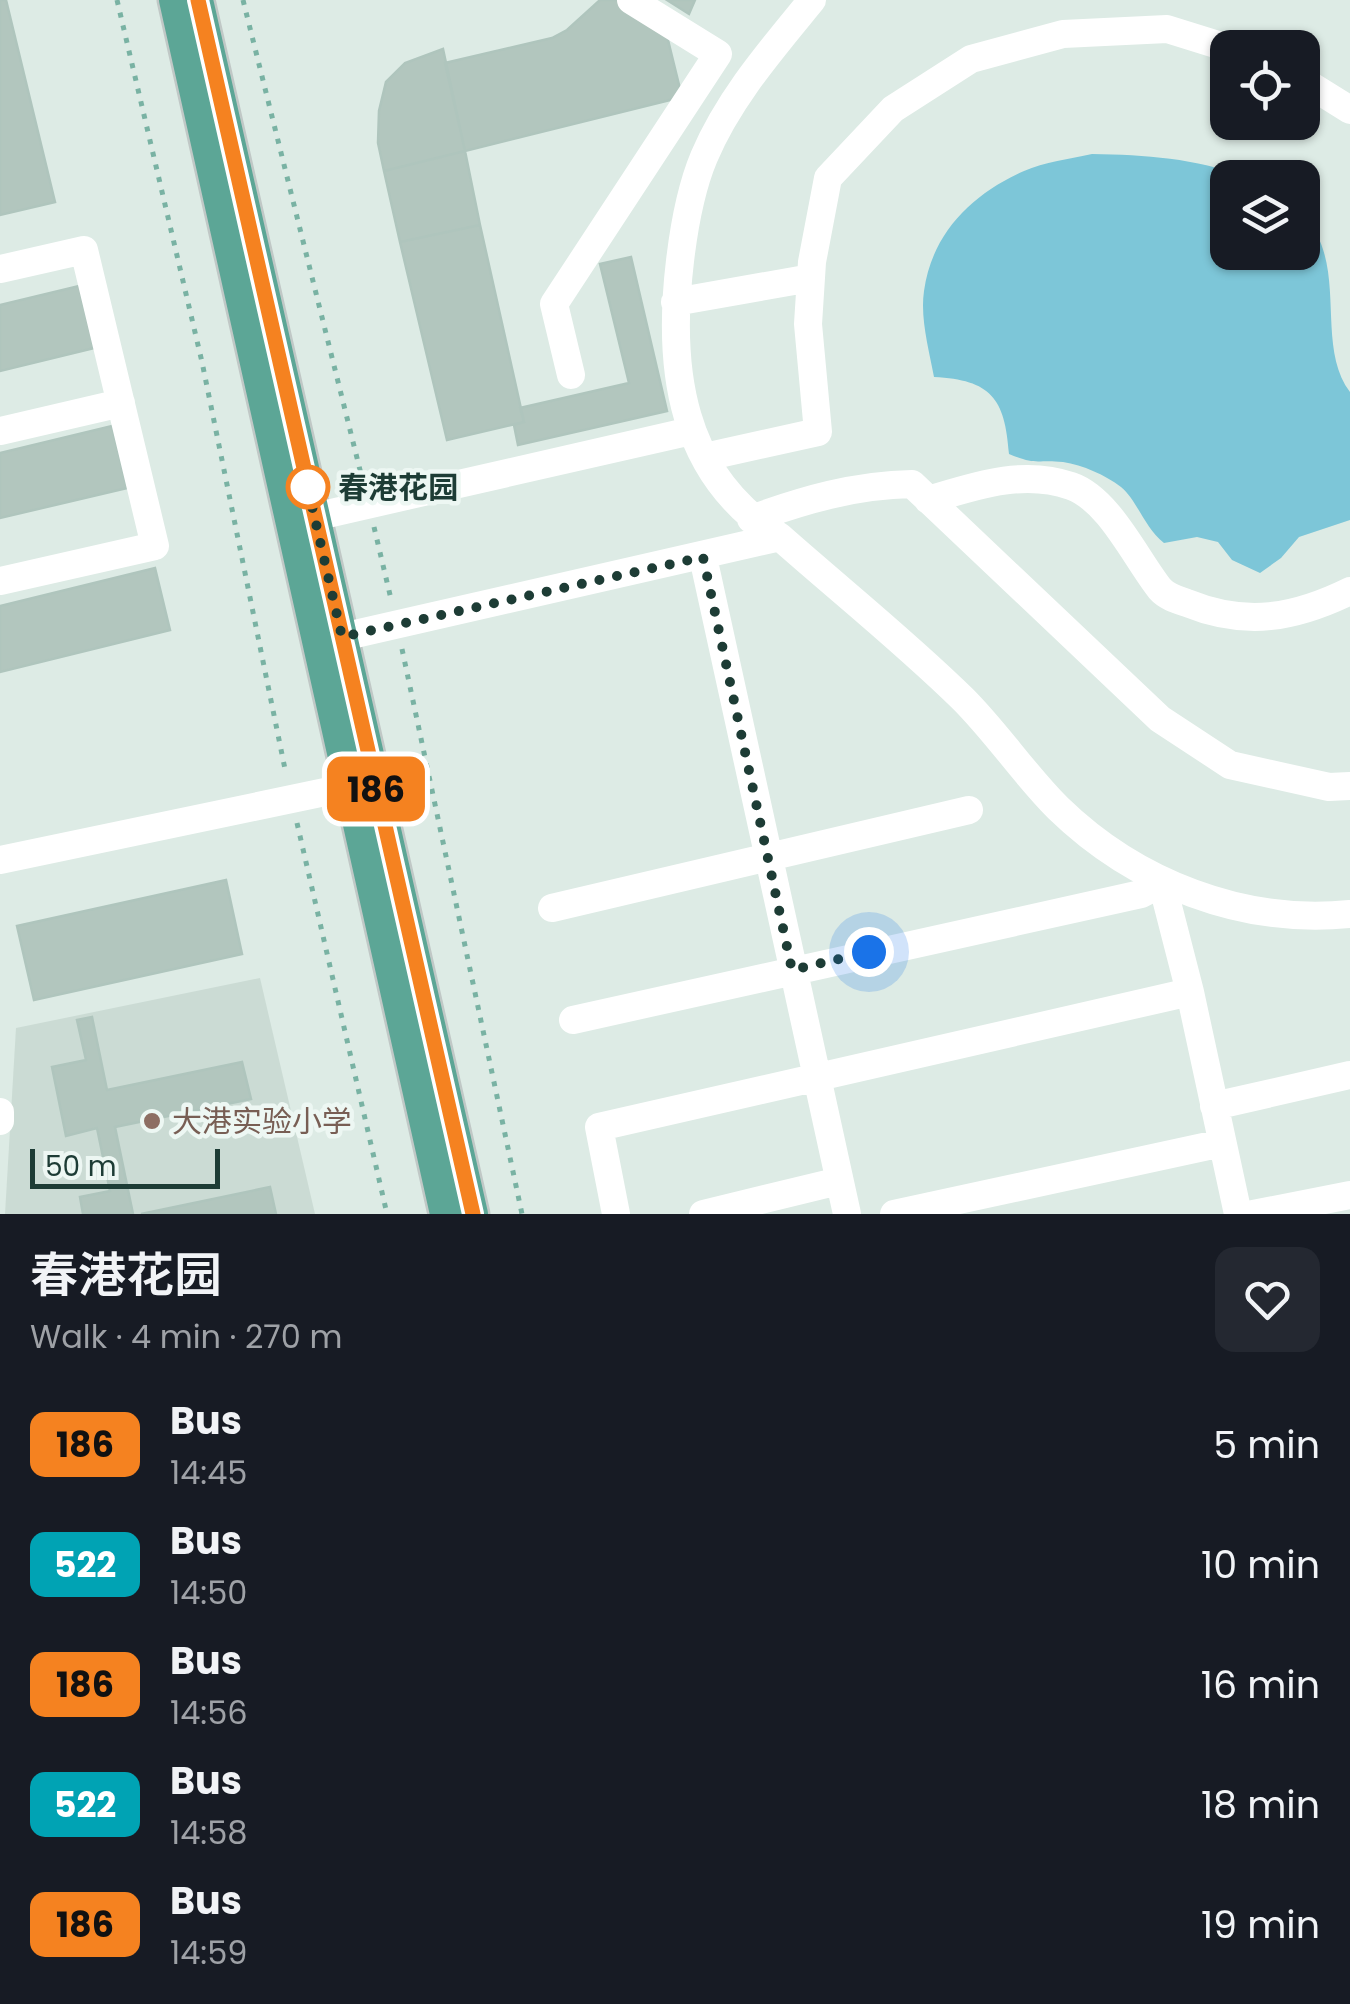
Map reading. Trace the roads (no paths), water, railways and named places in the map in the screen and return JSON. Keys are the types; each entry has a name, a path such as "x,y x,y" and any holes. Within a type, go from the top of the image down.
{"main road":[{"path":"174,0 362,784 473,1214"},
{"path":"198,0 342,637 362,784 445,1214"}],"street":[{"path":"571,375 554,304 718,54 631,0"},
{"path":"812,0 751,74 704,157 684,230 675,302 675,362 691,431 706,458 732,499 751,519 780,537 964,700 1058,808 1128,864 1162,882 1240,908 1291,916 1350,914"},
{"path":"1168,0 1173,31"},
{"path":"706,458 818,432 808,324 811,278 828,178 893,109 970,58 1063,34 1167,29 1210,42"},
{"path":"1320,91 1350,110"},
{"path":"0,270 84,250 155,546 0,581"},
{"path":"675,302 811,278"},
{"path":"0,431 121,403"},
{"path":"314,517 691,431"},
{"path":"928,500 1030,476 1074,486 1099,504 1164,594 1205,611 1259,618 1310,610 1350,591"},
{"path":"751,519 814,497 877,485 912,484 1160,719 1230,765 1328,787 1350,786"},
{"path":"342,637 780,537"},
{"path":"703,557 847,1214"},
{"path":"0,860 362,784"},
{"path":"552,908 968,810"},
{"path":"573,1020 1141,894 1162,882"},
{"path":"1162,882 1238,1214"},
{"path":"616,1214 599,1128 815,1075 1190,992"},
{"path":"1214,1106 1350,1075"},
{"path":"0,1112 0,1121"},
{"path":"894,1214 1222,1142"},
{"path":"703,1214 839,1180"},
{"path":"1253,1214 1350,1195"}],"water":[{"path":"1092,154 1170,159 1210,167 1210,270 1320,270 1320,243 1329,280 1334,351 1350,392 1350,520 1299,537 1281,558 1260,573 1232,560 1218,542 1197,537 1164,543 1127,492 1115,483 1071,463 1032,461 1009,454 1004,419 991,396 969,382 934,377 923,301 936,251 945,234 972,204 1005,180 1040,165"}],"place":[{"name":"春港花园","path":"308,487"},
{"name":"大港实验小学","path":"152,1121"}]}
